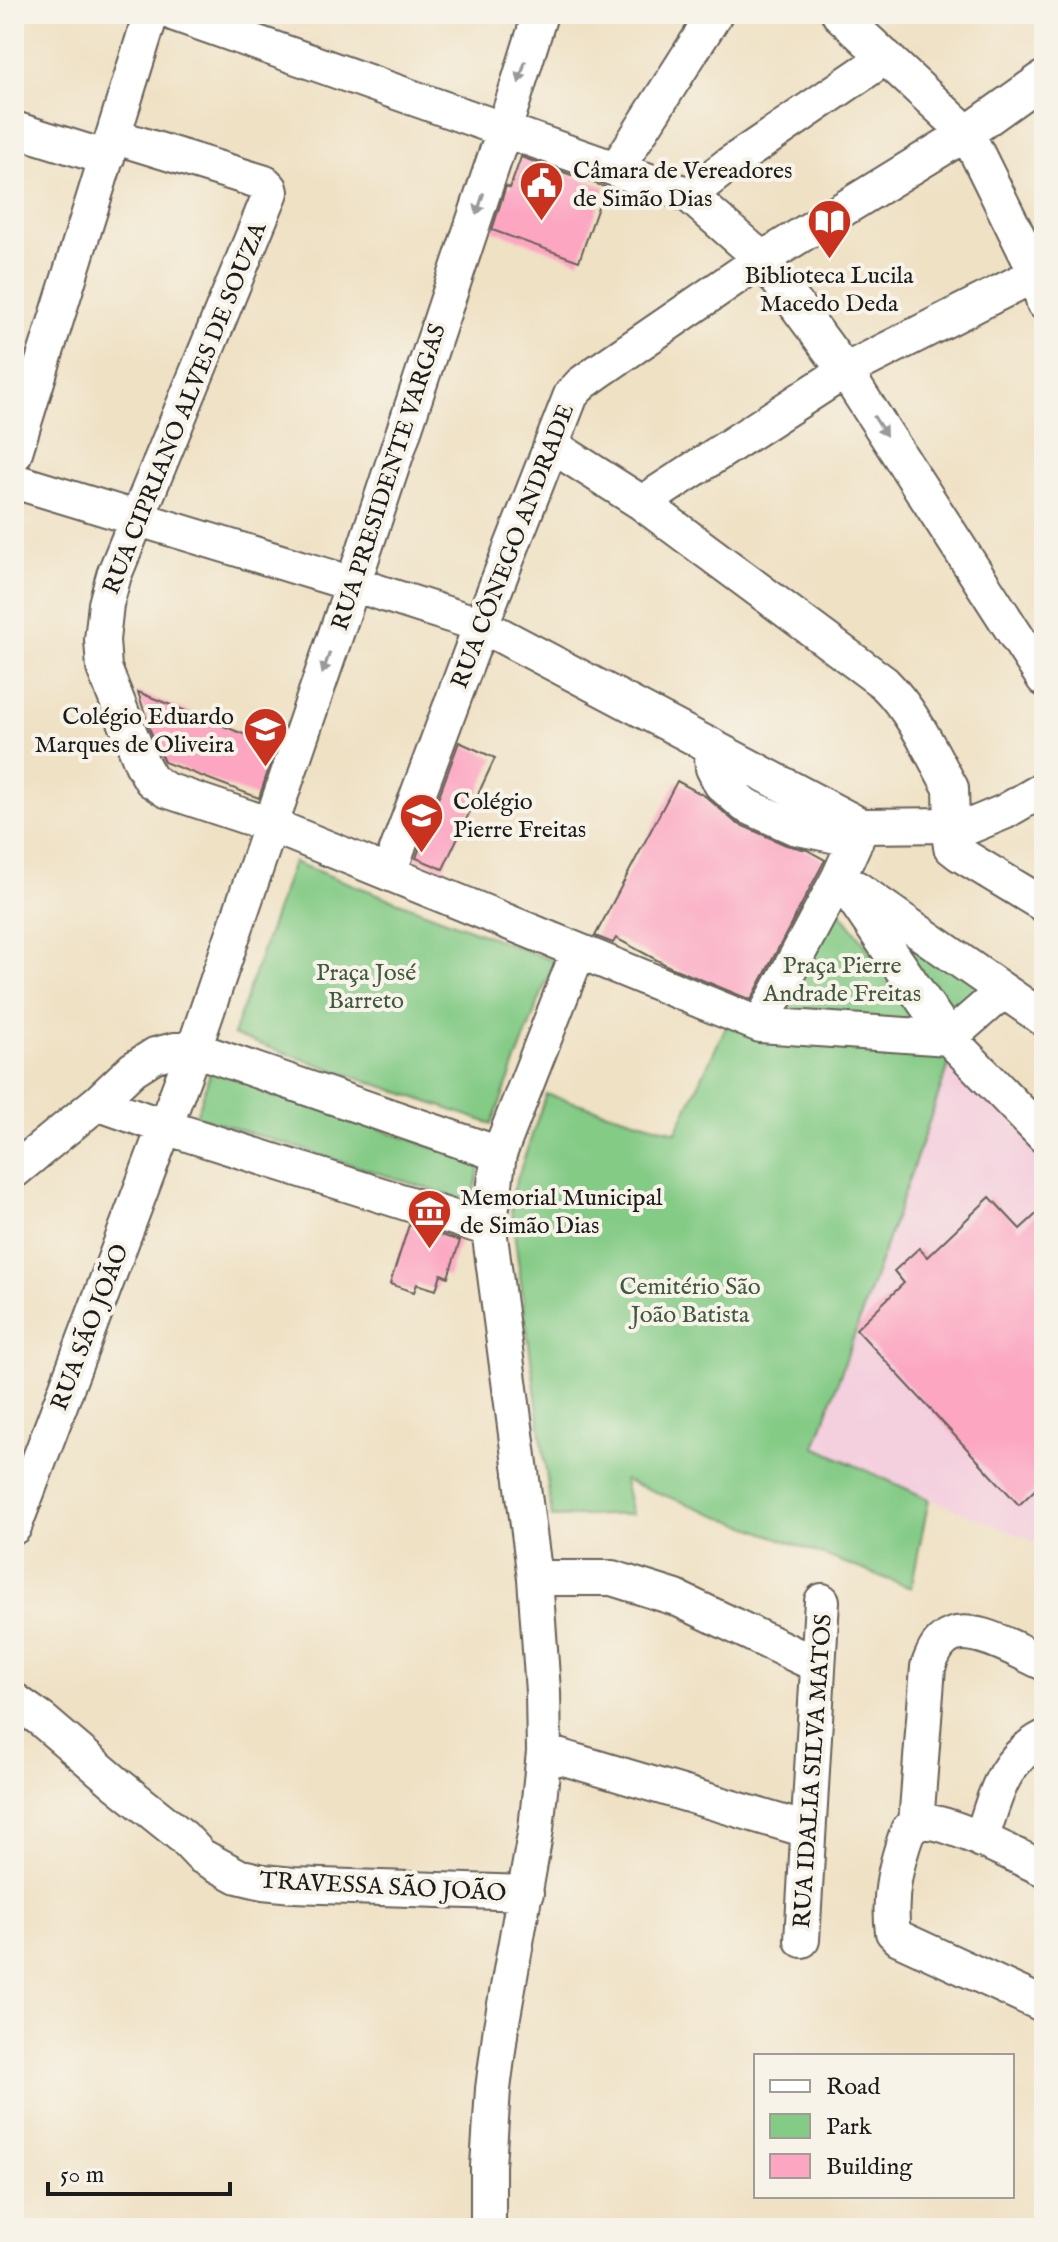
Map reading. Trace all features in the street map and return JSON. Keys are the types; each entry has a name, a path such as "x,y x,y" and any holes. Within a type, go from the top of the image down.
{"street":[{"path":"14,455 151,14"},
{"path":"175,14 689,195 762,259 845,371 1044,679"},
{"name":"RUA PRESIDENTE VARGAS","path":"271,825 540,14"},
{"path":"617,168 715,14"},
{"path":"642,503 845,371 1041,282 967,133 839,14"},
{"path":"689,195 886,57"},
{"name":"RUA CÔNEGO ANDRADE","path":"389,872 571,395 581,384 762,259 967,133 1044,78"},
{"path":"14,129 110,147"},
{"name":"RUA CIPRIANO ALVES DE SOUZA","path":"110,147 265,183 271,192 114,575 106,604 102,640 104,668 151,780 166,790 271,825"},
{"path":"551,445 642,503 892,691 910,714 951,788 951,847 1044,905"},
{"path":"14,481 481,625 711,745 859,833 952,825 968,827 986,821 1044,789"},
{"path":"165,1127 271,825 760,1025 949,1038 1003,991"},
{"path":"760,1025 859,833"},
{"path":"839,877 1044,1019"},
{"path":"839,877 949,1038 1044,1136"},
{"path":"488,2228 493,2089 536,1829 544,1752 535,1578 489,1229 499,1154 578,952"},
{"path":"14,1171 133,1069 155,1055 194,1049 499,1154"},
{"path":"97,1103 489,1229"},
{"name":"RUA SÃO JOÃO","path":"18,1506 165,1127"},
{"path":"535,1578 612,1578 676,1598 817,1665"},
{"name":"RUA IDALIA SILVA MATOS","path":"802,1940 822,1601"},
{"path":"916,1824 928,1667 935,1649 951,1634 974,1633 1044,1663"},
{"name":"TRAVESSA SÃO JOÃO","path":"14,1700 183,1837 201,1856 238,1876 293,1885 526,1893"},
{"path":"981,1840 1007,1770 1024,1751 1044,1738"},
{"path":"544,1752 807,1830"},
{"path":"1044,1869 981,1840 931,1822 916,1824 908,1830 895,1866 891,1907 893,1932 906,1942 1044,2005"}],"shaded area":[{"path":"951,1059 1044,1155 1044,1545 929,1499 815,1448"}],"green space":[{"name":"Praça José Barreto","path":"293,862 554,961 492,1124 233,1035"},
{"name":"Praça Pierre Andrade Freitas","path":"835,905 921,1017 916,1029 783,1008"},
{"name":"Praça Pierre Andrade Freitas","path":"892,919 983,987 951,1014 884,931"},
{"name":"Cemitério São João Batista","path":"729,1020 756,1034 951,1059 815,1447 929,1499 911,1588 624,1480 632,1514 552,1517 510,1200 546,1094 676,1132"},
{"path":"211,1070 481,1164 471,1202 196,1116"}],"building":[{"path":"521,157 605,187 579,261 492,230 506,186 510,188"},
{"path":"138,692 276,747 259,798 164,762"},
{"path":"459,742 495,758 443,869 416,858"},
{"path":"677,781 705,796 736,823 825,860 751,1000 668,966 616,938 613,943 595,936"},
{"path":"990,1197 1020,1229 1044,1207 1044,1481 1019,1505 856,1329 904,1283 894,1271 919,1248 927,1257"},
{"name":"Memorial Municipal de Simão Dias","path":"409,1225 460,1241 448,1277 441,1274 436,1290 417,1284 414,1292 390,1284"}],"place":[{"name":"Câmara de Vereadores de Simão Dias","path":"542,223"},
{"name":"Biblioteca Lucila Macedo Deda","path":"829,260"},
{"name":"Colégio Eduardo Marques de Oliveira","path":"265,769"},
{"name":"Colégio Pierre Freitas","path":"422,854"},
{"name":"Memorial Municipal de Simão Dias","path":"429,1250"}]}
